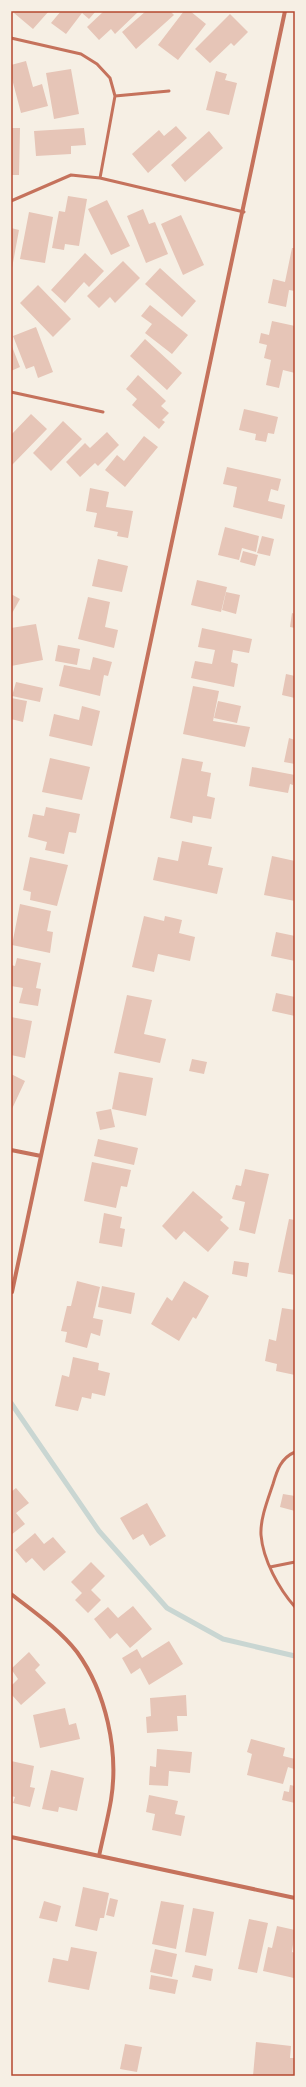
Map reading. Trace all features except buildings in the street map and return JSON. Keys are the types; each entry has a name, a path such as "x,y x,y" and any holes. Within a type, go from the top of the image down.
{"street":[{"path":"12,1292 244,212 285,11"},
{"path":"11,1150 40,1156"},
{"path":"11,1594 56,1630 77,1652 92,1676 104,1709 111,1738 114,1767 111,1798 99,1856"},
{"path":"11,1837 295,1898"}],"lane":[{"path":"11,38 81,54 97,64 110,78 115,96 100,178"},
{"path":"115,96 169,91"},
{"path":"11,201 71,175 100,178 244,212"},
{"path":"11,392 103,412"},
{"path":"295,1452 285,1458 278,1468 267,1504 261,1535 270,1567 287,1598 295,1607"},
{"path":"270,1567 295,1562"}],"waterway":[{"path":"11,1403 99,1531 167,1608 223,1639 295,1656"}]}
